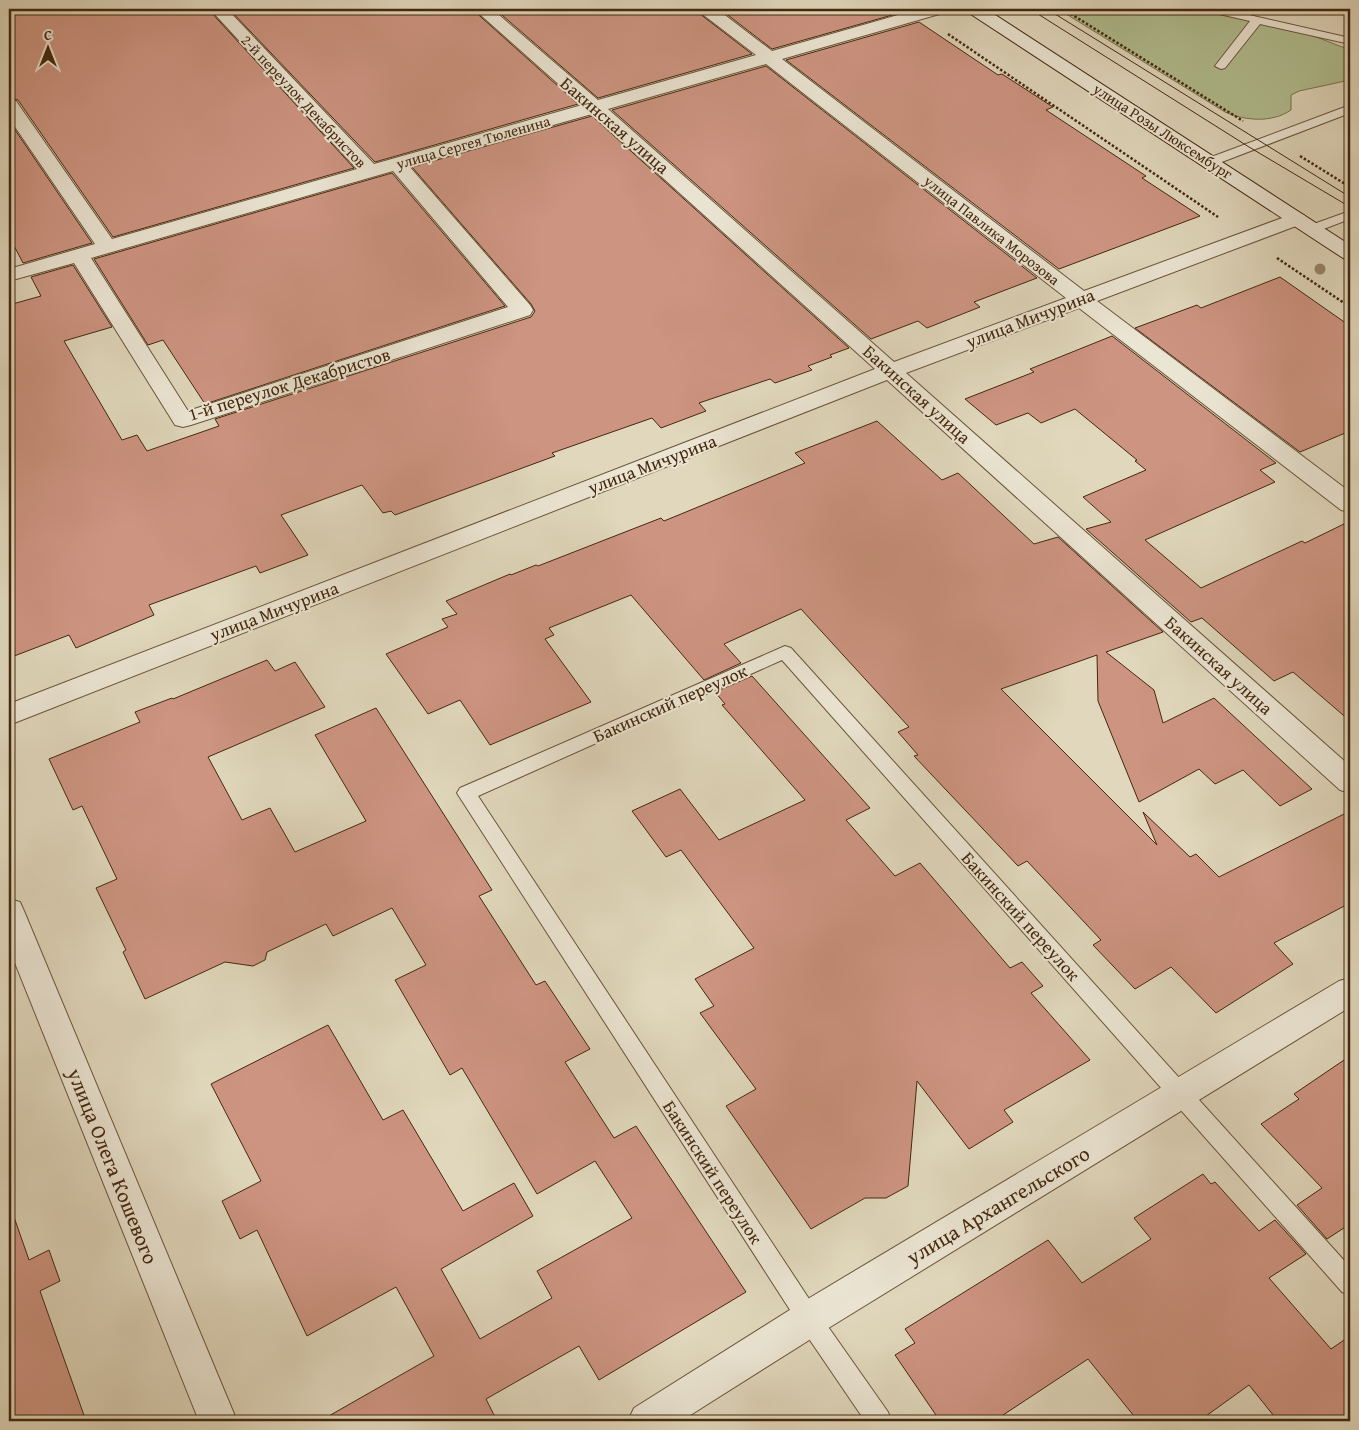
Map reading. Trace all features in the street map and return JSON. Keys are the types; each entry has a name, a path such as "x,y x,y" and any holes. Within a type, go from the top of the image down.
{"street":[{"name":"2-й переулок Декабристов","path":"218,9 370,172"},
{"name":"Бакинская улица","path":"482,9 595,107 1350,782"},
{"name":"улица Павлика Морозова","path":"707,9 1080,299 1350,504"},
{"name":"улица Сергея Тюленина","path":"9,275 937,9"},
{"name":"улица Розы Люксембург","path":"975,9 1350,254"},
{"path":"9,105 106,247"},
{"name":"1-й переулок Декабристов","path":"79,255 183,420 522,310 397,164"},
{"name":"улица Мичурина","path":"9,715 1080,299 1247,237 1305,224"},
{"name":"улица Олега Кошевого","path":"9,911 218,1421"},
{"name":"улица Архангельского","path":"648,1421 809,1319 1350,991"}],"lane":[{"path":"1210,9 1350,42"},
{"path":"1220,66 1257,20"},
{"path":"1210,162 1350,110"},
{"path":"1305,224 1350,215"},
{"name":"Бакинский переулок","path":"879,1421 809,1319 466,793 785,652 1350,1284"}],"path":[{"path":"1063,9 1350,187"},
{"path":"918,14 1350,308"}],"green space":[{"path":"1058,9 1197,9 1306,33 1350,50 1350,80 1299,91 1291,95 1291,110 1276,117 1250,119 1233,115 1225,112"}],"building":[{"path":"9,9 208,9 354,168 113,237 18,100 9,98"},
{"path":"229,9 472,9 578,104 375,162"},
{"path":"495,9 697,9 700,14 752,54 598,98"},
{"path":"720,9 899,9 903,12 772,49"},
{"path":"919,22 998,75 1002,74 1053,107 1046,110 1146,176 1142,178 1200,216 1059,269 786,60"},
{"path":"766,66 1037,278 974,302 980,307 927,328 918,321 871,339 612,110"},
{"path":"592,116 849,348 808,366 812,370 775,383 770,379 699,403 706,411 661,428 652,418 552,453 555,456 395,515 391,511 383,513 362,485 281,515 308,555 260,573 256,566 149,605 154,615 76,648 69,635 9,658 9,305 41,296 31,277 73,265 112,327 64,341 122,440 137,435 147,451 219,426 215,419 531,317 535,311 531,304 412,167"},
{"path":"9,121 92,243 23,263 9,236"},
{"path":"392,173 505,306 205,404 163,340 148,345 94,259"},
{"path":"1280,277 1350,326 1350,431 1300,452 1135,328 1197,305 1201,308"},
{"path":"1112,336 1276,463 1260,470 1275,482 1145,540 1201,588 1302,541 1305,543 1350,521 1350,721 1293,672 1274,681 1202,618 1191,622 1086,529 1111,522 1083,497 1146,470 1135,461 1137,460 1075,409 1041,423 1028,413 996,425 965,399 1034,372 1030,369"},
{"path":"877,421 942,480 958,473 1034,544 1058,537 1163,632 1106,652 1154,690 1163,723 1214,698 1312,789 1280,806 1243,770 1215,784 1199,769 1139,802 1098,701 1097,655 1001,689 1157,845 1143,812 1190,857 1196,854 1219,877 1350,811 1350,903 1274,943 1293,964 1216,1013 1171,967 1135,989 1093,945 1101,940 1027,861 1018,866 914,756 918,755 898,732 909,727 801,609 724,644 741,663 704,680 631,595 549,628 554,635 545,639 591,702 490,745 460,700 428,714 386,654 448,627 442,619 457,614 446,601 510,574 536,565 538,566 661,518 664,521 805,463 795,453"},
{"path":"267,660 275,671 295,662 325,707 208,757 242,820 270,808 295,852 366,821 315,735 376,708 492,890 479,896 536,985 545,981 590,1049 565,1062 614,1138 636,1126 746,1292 599,1380 579,1346 486,1399 497,1421 320,1421 434,1356 396,1287 307,1336 257,1230 240,1239 222,1201 261,1181 211,1084 328,1025 383,1120 403,1110 463,1211 514,1183 533,1216 441,1269 480,1339 552,1298 537,1271 632,1218 595,1161 537,1194 462,1068 450,1075 395,980 426,965 392,908 333,936 326,924 267,952 265,960 253,966 225,962 145,999 123,952 126,950 96,888 117,879 82,806 73,810 49,759 140,722 135,712 173,699"},
{"path":"752,676 870,808 846,820 895,876 920,863 1010,968 1022,962 1043,986 1031,993 1090,1060 1004,1110 1013,1122 969,1149 917,1081 908,1186 886,1198 865,1198 811,1229 726,1106 756,1089 700,1013 714,1006 695,979 754,948 681,850 666,857 632,811 680,789 719,840 805,800 722,705 725,704 715,692"},
{"path":"1350,1056 1350,1224 1327,1239 1297,1205 1322,1188 1261,1124 1299,1099 1294,1094"},
{"path":"1203,1174 1211,1184 1215,1182 1259,1231 1275,1220 1306,1254 1269,1278 1331,1349 1350,1336 1350,1421 1278,1421 1249,1385 1199,1421 1138,1421 1088,1359 994,1421 940,1421 895,1355 915,1343 905,1329 1048,1240 1082,1283 1151,1239 1134,1218"},
{"path":"14,1217 29,1260 49,1250 60,1281 40,1291 86,1421 9,1421 9,1218"}],"tram line":[{"path":"1030,9 1249,147 1350,207"},
{"path":"1047,9 1350,197"}]}
